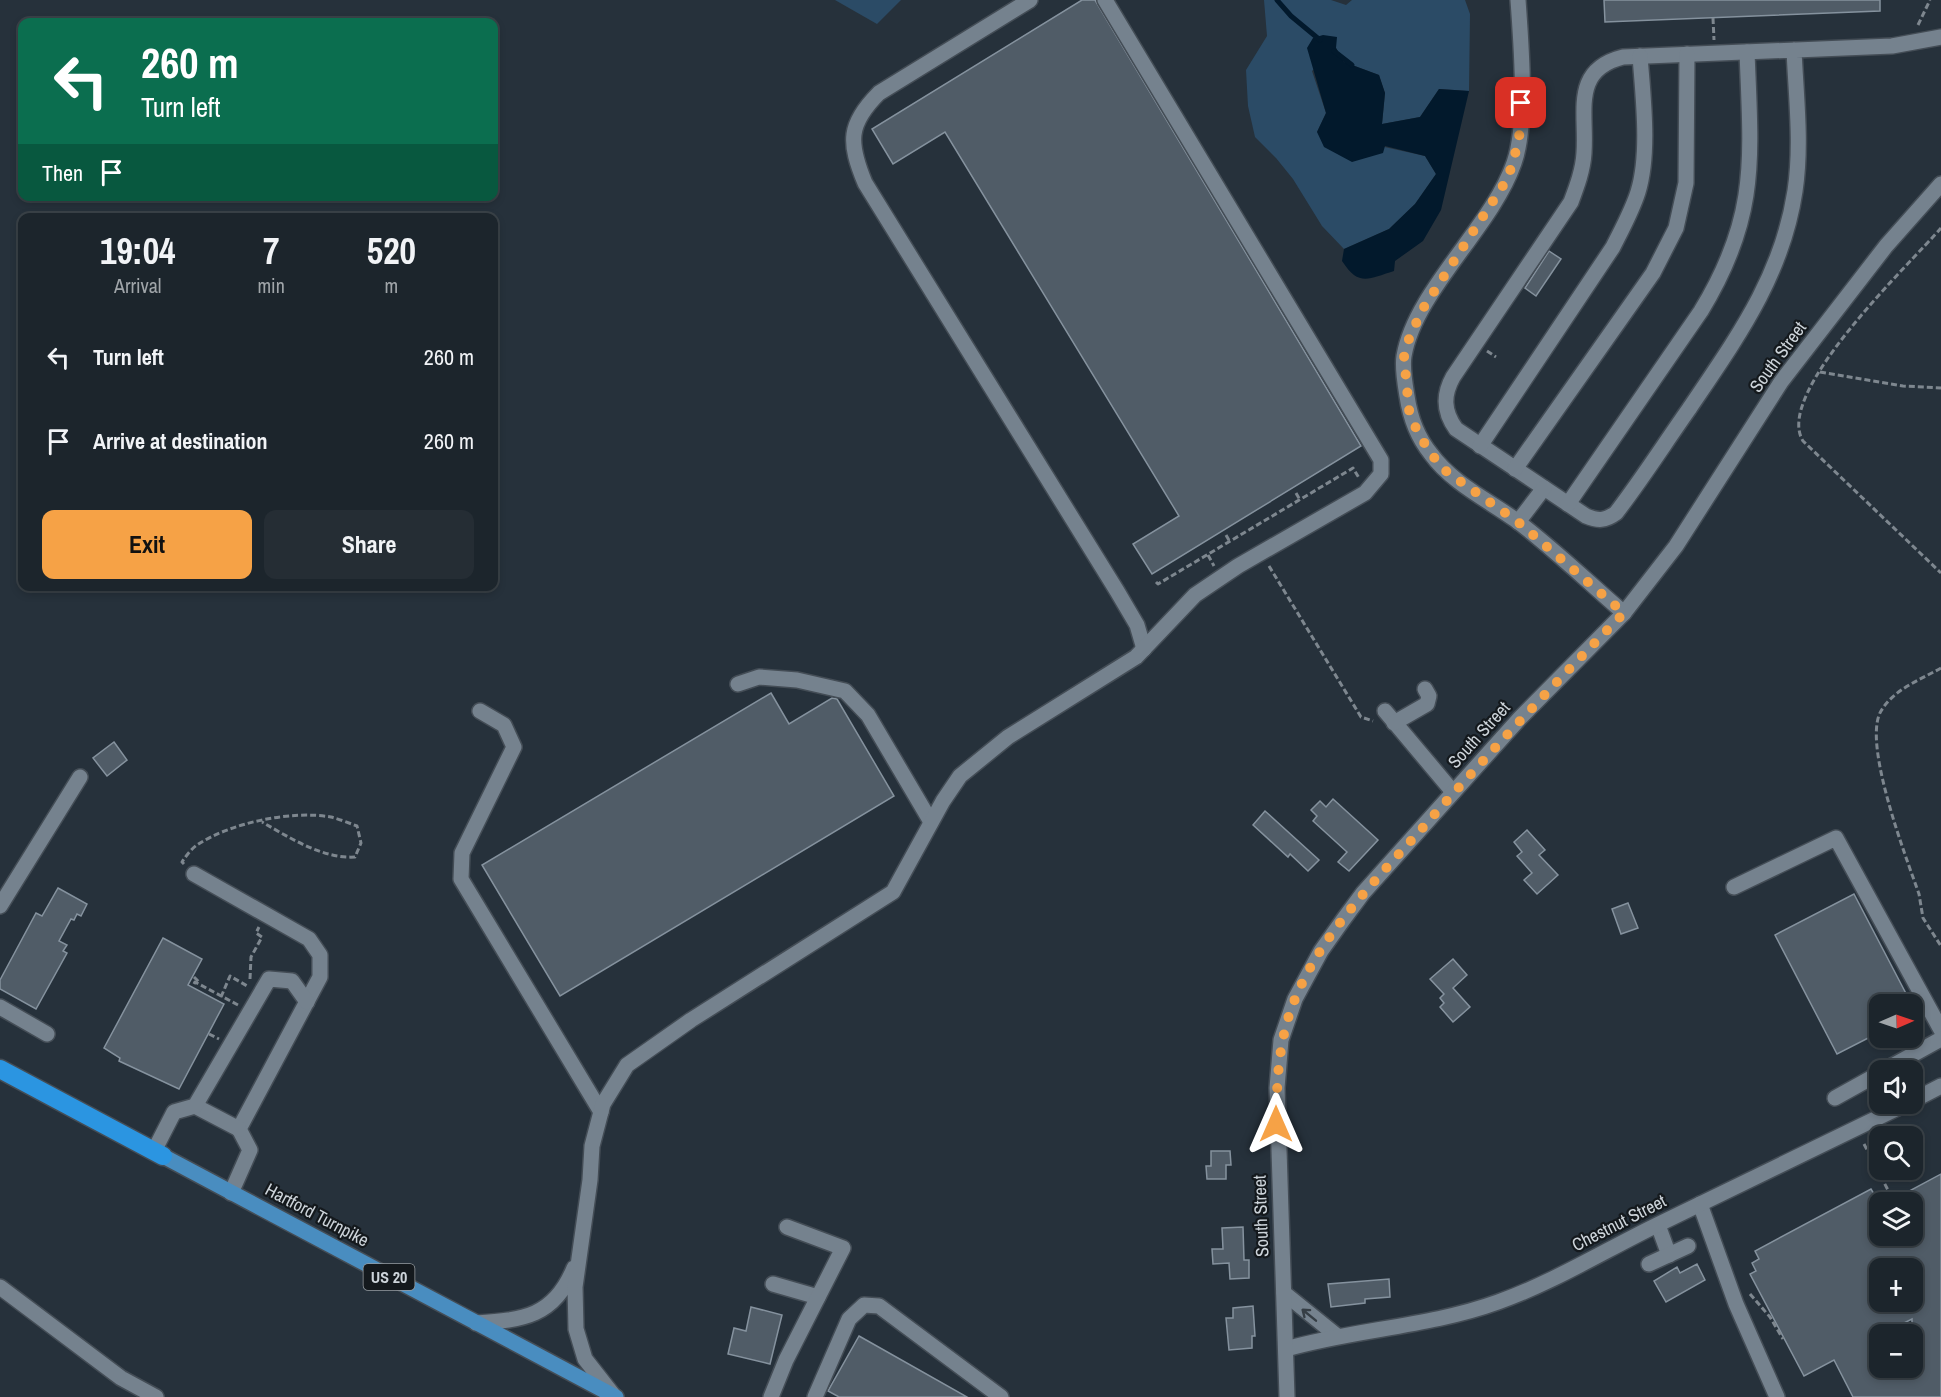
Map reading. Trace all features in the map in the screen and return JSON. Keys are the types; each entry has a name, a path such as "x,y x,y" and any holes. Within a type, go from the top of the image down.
{"highway":[{"name":"Hartford Turnpike","path":"0,1069 159,1154"}],"main road":[{"name":"Hartford Turnpike","path":"159,1154 615,1397"}],"street":[{"path":"1030,0 879,93 860,112 854,133 854,158 864,183 1118,591 1137,626 1144,649"},
{"path":"615,1397 585,1359 576,1329 575,1287 590,1180 592,1146 600,1112 627,1065 692,1020 892,892 960,776 1008,737 1144,649 1195,595 1238,566 1365,493 1381,474 1381,460 1105,0"},
{"path":"1518,0 1521,85 1519,140 1515,161 1497,197 1422,310 1404,357 1409,410 1417,431 1431,454 1447,472 1518,522 1624,613"},
{"path":"1794,50 1798,147 1795,190 1782,244 1759,301 1749,320 1616,513 1608,519 1597,520 1568,504 1456,429 1449,420 1445,399 1447,387 1571,202 1582,170 1586,89 1592,74 1605,61 1640,56 1892,46 1941,37"},
{"path":"1568,504 1717,285 1739,233 1750,181 1747,52"},
{"path":"1515,469 1653,273 1676,228 1686,183 1687,54"},
{"path":"1480,446 1613,247 1628,217 1639,190 1643,160 1640,56"},
{"name":"South Street","path":"1287,1397 1277,1088 1281,1040 1308,973 1338,927 1364,893 1520,718 1624,613 1676,546 1781,382 1886,246 1941,184"},
{"path":"1518,522 1544,488"},
{"path":"738,684 759,677 797,680 844,691 868,715 931,822"},
{"path":"1425,689 1429,696 1427,704 1386,717 1454,792"},
{"path":"480,711 504,725 514,747 462,853 461,879 600,1112"},
{"path":"0,906 80,777"},
{"path":"1734,887 1836,838 1941,1030"},
{"path":"194,874 309,939 320,955 320,977 239,1129"},
{"path":"195,1106 269,980 292,981 307,1002"},
{"path":"0,1006 48,1034"},
{"path":"1903,1060 1941,1039"},
{"path":"1835,1098 1869,1079"},
{"path":"1923,1095 1941,1086"},
{"path":"159,1154 174,1112 195,1106 239,1129 250,1150 231,1192"},
{"name":"Chestnut Street","path":"1286,1349 1336,1335 1428,1322 1498,1302 1560,1276 1700,1204 1885,1114"},
{"path":"1700,1204 1730,1287 1777,1397"},
{"path":"1658,1225 1669,1255"},
{"path":"771,1397 786,1360 843,1248 787,1227"},
{"path":"1650,1264 1688,1246"},
{"path":"476,1323 510,1321 550,1306 567,1284 578,1257"},
{"path":"773,1284 818,1297"},
{"path":"0,1287 121,1378 156,1397"},
{"path":"1284,1293 1336,1335"},
{"path":"815,1397 849,1319 864,1305 879,1306 1001,1397"}],"path":[{"path":"1915,29 1923,19 1930,0"},
{"path":"1713,18 1714,42"},
{"path":"1941,228 1865,309 1820,372 1802,403 1798,433 1803,441 1941,573"},
{"path":"1820,372 1903,386 1941,388"},
{"path":"1156,582 1158,584 1353,468 1360,479"},
{"path":"1296,493 1300,500"},
{"path":"1248,531 1252,537"},
{"path":"1226,534 1230,542"},
{"path":"1268,565 1361,717 1372,722 1386,717"},
{"path":"1941,668 1898,692 1887,703 1878,718 1875,736 1881,771 1919,894 1920,909 1941,946"},
{"path":"194,874 182,862 195,846 233,827 295,816 331,817 357,826 361,843 355,857 342,858 288,837 262,822"},
{"path":"246,986 251,957 262,937 256,933"},
{"path":"221,997 230,976 237,980"},
{"path":"194,977 199,984"},
{"path":"194,984 195,982 226,999"},
{"path":"1864,1144 1889,1192"},
{"path":"1730,1287 1740,1283 1770,1317 1783,1339"}],"shaded area":[{"path":"835,0 901,0 877,24"},
{"path":"1264,0 1331,0 1346,5 1352,0 1465,0 1470,14 1469,91 1439,89 1420,117 1382,124 1385,93 1379,75 1344,62 1336,48 1312,71 1326,113 1317,132 1425,156 1436,174 1415,204 1389,229 1344,249 1322,226 1293,179 1255,137 1248,106 1246,70 1267,36"},
{"path":"1323,35 1337,37 1336,48 1344,62 1379,75 1385,93 1382,124 1420,117 1439,89 1469,91 1441,210 1423,241 1395,261 1394,271 1371,278 1359,278 1348,269 1342,261 1344,249 1389,229 1415,204 1436,174 1425,156 1385,146 1383,153 1352,162 1324,147 1317,132 1326,113 1307,48 1313,38"}],"building":[{"path":"1082,0 1095,0 1361,446 1152,574 1133,544 1179,516 945,132 893,164 872,129"},
{"path":"1604,0 1880,0 1880,11 1605,22"},
{"path":"1549,251 1561,259 1536,296 1525,288"},
{"path":"771,693 789,724 832,698 837,699 894,796 560,996 482,865"},
{"path":"114,742 127,760 107,776 93,758"},
{"path":"1333,799 1378,840 1349,871 1338,862 1347,852 1313,821 1317,816 1311,810 1320,801 1326,807"},
{"path":"1265,811 1319,860 1308,871 1290,854 1288,857 1253,825"},
{"path":"1527,830 1545,850 1539,855 1558,875 1537,894 1524,880 1532,873 1517,856 1522,852 1514,842"},
{"path":"58,888 87,904 81,916 77,914 74,920 71,919 59,941 67,945 63,951 67,953 36,1009 0,989 0,980 36,913 42,916"},
{"path":"1854,894 1906,994 1869,994 1869,1038 1837,1054 1775,935"},
{"path":"1628,903 1638,928 1621,934 1612,909"},
{"path":"163,938 202,959 188,985 224,1004 179,1089 119,1061 120,1058 104,1048"},
{"path":"1453,959 1467,975 1453,988 1470,1007 1453,1022 1440,1007 1444,1003 1440,998 1444,994 1430,979"},
{"path":"1211,1151 1230,1151 1231,1165 1226,1165 1226,1179 1207,1179 1206,1166 1211,1166"},
{"path":"1941,1174 1941,1397 1853,1397 1834,1360 1804,1376 1750,1274 1756,1271 1752,1263 1759,1259 1755,1251 1871,1189 1873,1192 1869,1192 1869,1246 1923,1246 1923,1192 1907,1192"},
{"path":"1243,1227 1244,1260 1249,1260 1249,1278 1230,1279 1229,1263 1213,1264 1212,1249 1223,1249 1222,1228"},
{"path":"1697,1264 1705,1280 1666,1302 1654,1281 1677,1267 1680,1273"},
{"path":"1389,1279 1390,1297 1365,1299 1365,1303 1331,1307 1328,1284"},
{"path":"1253,1306 1255,1336 1252,1336 1252,1348 1229,1350 1226,1318 1233,1318 1233,1308"},
{"path":"751,1307 782,1315 770,1364 728,1354 734,1328 746,1331"},
{"path":"859,1336 967,1397 839,1397 828,1391"}],"waterway":[{"path":"1277,0 1291,16 1320,40"},
{"path":"1334,51 1352,65"}],"route":[{"path":"1276,1124 1281,1040 1295,999 1321,951 1364,893 1504,735 1624,613 1518,522 1447,472 1431,454 1417,431 1409,410 1404,357 1409,339 1422,310 1508,178 1515,161 1519,140 1521,103"}]}
